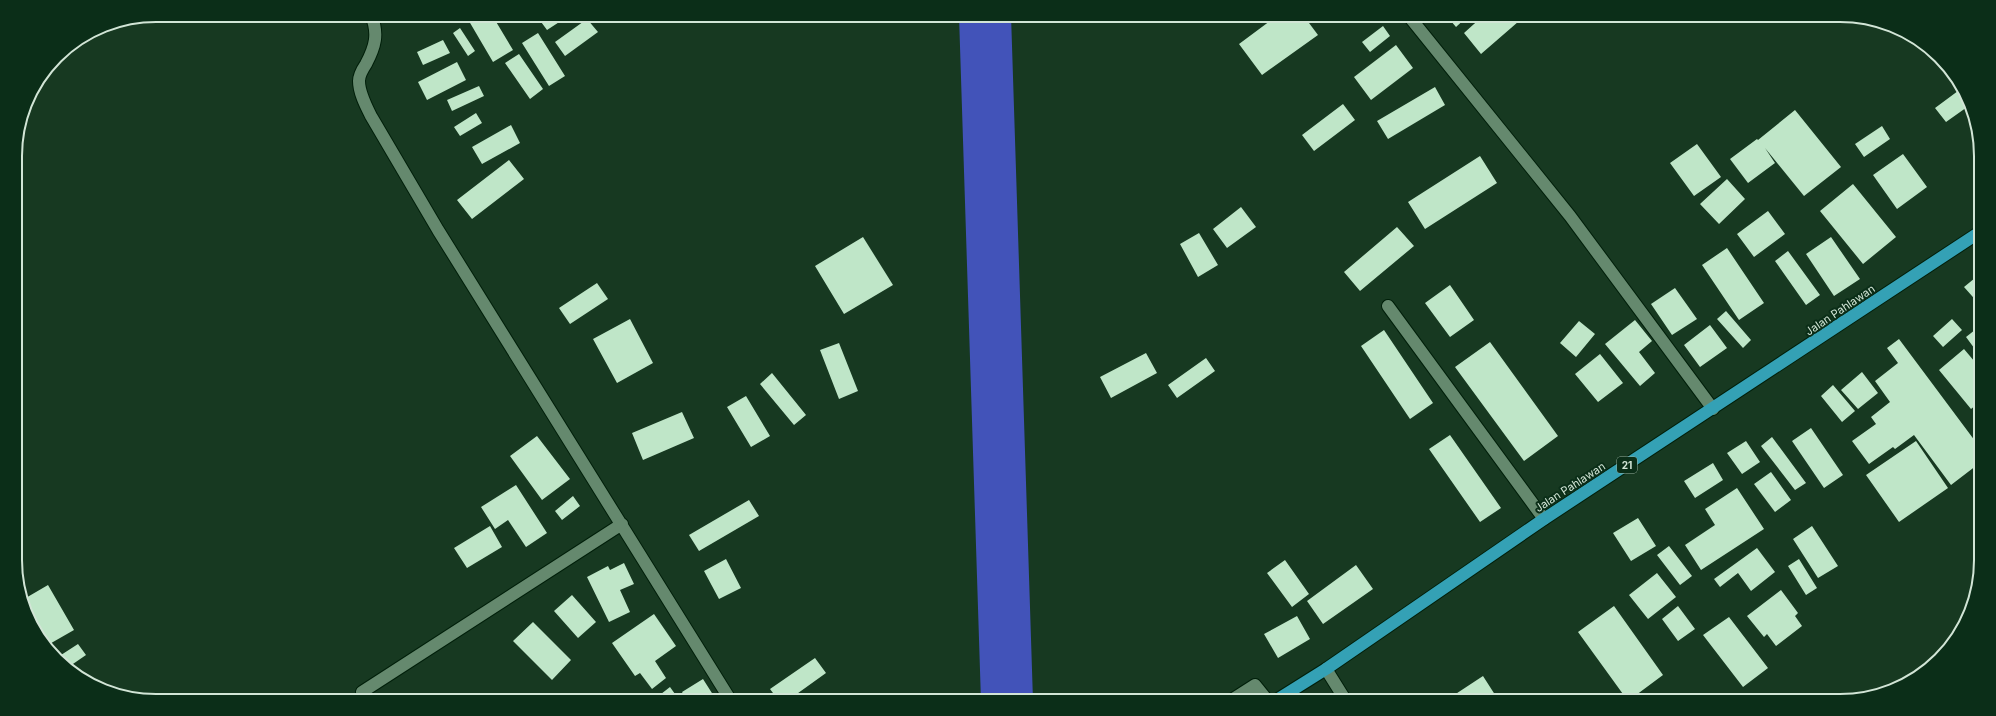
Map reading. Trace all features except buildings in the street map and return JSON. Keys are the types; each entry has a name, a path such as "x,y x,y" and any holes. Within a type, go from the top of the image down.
{"highway":[{"name":"Jalan Pahlawan","path":"1286,694 1326,669 1544,519 1974,236"}],"street":[{"path":"374,22 374,50 360,73 359,82 364,102 371,116 438,230 727,694"},
{"path":"1414,22 1570,216 1713,409"},
{"path":"1388,306 1544,519"},
{"path":"362,692 622,524"},
{"path":"1326,669 1342,694"},
{"path":"1241,694 1255,685 1262,694"}],"waterway":[{"path":"985,22 1007,694"}]}
